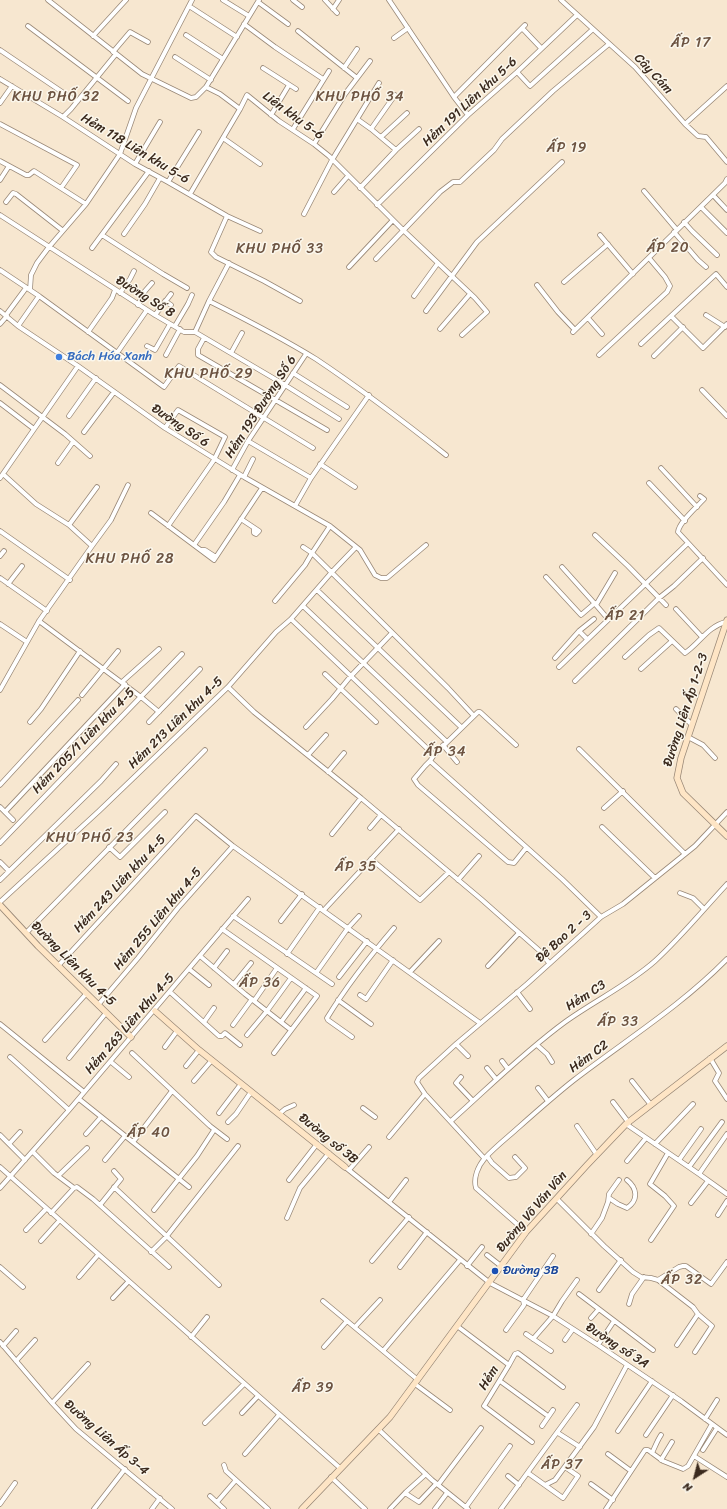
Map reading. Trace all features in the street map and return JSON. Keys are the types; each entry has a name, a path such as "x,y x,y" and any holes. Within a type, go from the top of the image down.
{"street":[{"path":"48,0 142,74 191,98 196,97 211,80 259,1 288,24"},
{"path":"93,36 126,0"},
{"path":"0,324 28,289 34,269 49,247 62,230 86,204 120,154 133,114 192,0"},
{"path":"223,0 250,16"},
{"path":"293,0 302,7"},
{"path":"325,0 337,13"},
{"path":"333,8 339,0"},
{"path":"389,0 454,97 468,115"},
{"name":"Cây Cám","path":"561,0 592,30 635,67 685,124 698,136 706,137 727,162"},
{"path":"189,6 237,36"},
{"name":"Hẻm 191 Liên khu 5-6","path":"377,205 468,115 578,15"},
{"path":"244,24 323,79"},
{"path":"28,26 128,101"},
{"path":"454,97 523,27 542,48"},
{"path":"394,38 408,28"},
{"path":"517,72 530,86 592,30"},
{"path":"298,31 357,78"},
{"name":"Hẻm 118 Liên khu 5-6","path":"148,42 130,32 97,78 62,117 160,178 227,216 260,231"},
{"path":"186,35 223,59"},
{"path":"376,259 440,192 453,182 460,182 494,150 502,139 553,91 608,44"},
{"path":"344,68 357,49"},
{"path":"0,50 77,102"},
{"path":"175,58 211,80"},
{"path":"314,144 345,94 370,61"},
{"path":"263,68 296,89"},
{"path":"293,129 329,71"},
{"path":"0,79 62,117"},
{"path":"304,214 332,160 379,83"},
{"path":"271,115 289,85"},
{"path":"0,103 12,86"},
{"path":"685,124 727,86"},
{"path":"190,194 240,109 220,94 206,87"},
{"name":"Liên khu 5-6","path":"240,109 247,95 271,115 314,144 470,294 487,312 462,335"},
{"path":"371,129 395,95"},
{"path":"381,137 407,112"},
{"path":"357,119 396,150"},
{"path":"136,164 160,122"},
{"path":"0,124 77,165 62,188"},
{"path":"360,188 396,150 419,129"},
{"path":"168,182 199,132"},
{"path":"223,138 260,164"},
{"path":"0,161 26,175 29,175 34,171 86,204"},
{"path":"426,311 477,242 562,162"},
{"path":"0,180 9,166"},
{"path":"92,248 148,171"},
{"path":"334,192 348,176"},
{"path":"124,234 145,204 160,178"},
{"path":"537,284 574,331 700,206 713,195 727,179"},
{"path":"644,191 676,231 692,254 706,267"},
{"path":"6,202 13,193 16,194 62,230"},
{"path":"713,195 727,210"},
{"path":"700,206 727,234"},
{"name":"Đường Số 8","path":"0,215 138,305 184,332 195,332 339,419"},
{"path":"227,216 211,252 216,257 300,301"},
{"path":"349,267 393,220"},
{"path":"684,222 717,255"},
{"path":"600,235 632,274"},
{"path":"102,236 188,288"},
{"path":"564,282 608,244"},
{"path":"599,355 667,292 670,286 665,277 649,258"},
{"path":"195,332 228,263"},
{"path":"414,296 438,263"},
{"path":"0,270 39,296 164,387 179,366 264,416 313,448"},
{"path":"88,332 112,298 130,279 134,271"},
{"path":"641,344 716,274 727,287"},
{"path":"138,305 152,283"},
{"path":"155,315 171,294"},
{"path":"440,328 470,294"},
{"path":"174,326 192,295"},
{"path":"18,326 39,296"},
{"path":"165,301 171,305"},
{"path":"209,301 255,324 306,354 388,409 446,455"},
{"path":"117,353 147,310"},
{"name":"Đường Số 6","path":"0,311 18,326 96,378 164,428 214,460 330,526 360,550 375,575 381,578 387,578 426,545"},
{"path":"672,316 703,348 726,326 706,315"},
{"path":"588,318 602,334"},
{"path":"147,346 155,350 170,324"},
{"path":"654,356 682,327"},
{"path":"166,355 180,329"},
{"path":"231,353 242,333"},
{"path":"204,338 198,349 198,355 327,430"},
{"name":"Hẻm 193 Đường Số 6","path":"232,470 248,441 306,354"},
{"path":"78,366 1,476 36,504 69,525 92,546"},
{"path":"293,373 347,407"},
{"path":"69,416 96,378"},
{"path":"0,385 65,434 90,456"},
{"path":"702,390 727,416"},
{"path":"84,432 114,392"},
{"path":"295,506 310,478 368,395"},
{"path":"0,403 34,429"},
{"path":"164,428 178,410 225,437 214,460 168,526"},
{"path":"248,441 310,478"},
{"path":"58,462 73,442"},
{"path":"194,545 253,459"},
{"path":"320,464 355,487"},
{"path":"660,468 697,507"},
{"path":"649,483 685,520"},
{"path":"0,690 39,621 70,580 111,520 128,485"},
{"path":"69,525 97,487"},
{"path":"151,513 201,550 205,550 216,557 262,488"},
{"path":"700,496 704,499 685,520 678,529 678,532 727,585"},
{"path":"241,519 254,528"},
{"path":"275,601 305,565 330,526"},
{"path":"0,531 70,580"},
{"path":"595,535 666,605"},
{"path":"559,667 688,543"},
{"path":"303,547 312,553 474,716"},
{"name":"Hẻm 213 Liên khu 4-5","path":"0,903 99,811 228,687 276,632 291,619 356,547"},
{"path":"0,556 4,551"},
{"path":"575,681 702,558"},
{"path":"8,584 22,566"},
{"path":"562,567 608,619"},
{"path":"546,577 581,615 595,604 615,573"},
{"path":"0,578 46,611"},
{"path":"316,590 461,727"},
{"path":"302,606 364,663 445,743 457,762"},
{"path":"676,609 702,637"},
{"path":"291,619 350,677 434,755"},
{"path":"555,658 579,631 594,619"},
{"path":"39,621 124,683 159,712"},
{"path":"625,657 659,628 685,654 702,637 719,624 727,621"},
{"name":"Đường Liên Ấp 1-2-3","path":"727,621 681,758 677,778 683,793 727,836"},
{"path":"0,624 27,642"},
{"path":"579,631 587,640"},
{"path":"306,727 350,677 392,633"},
{"path":"641,668 672,641"},
{"path":"5,812 78,735 124,683 159,649"},
{"path":"30,722 41,709 80,651"},
{"path":"82,695 118,651"},
{"name":"Hẻm 205/1 Liên khu 4-5","path":"0,843 182,654"},
{"path":"149,722 200,669"},
{"path":"325,674 376,722"},
{"path":"228,687 254,712 361,798 449,872 541,952 549,963"},
{"path":"0,785 78,700"},
{"path":"676,709 692,725"},
{"path":"516,745 480,712 461,727 445,743 414,779 418,785 508,862 514,863 526,848"},
{"path":"308,755 326,735"},
{"path":"688,737 703,745 716,758"},
{"path":"579,749 685,854"},
{"path":"26,933 205,750"},
{"path":"328,772 344,753"},
{"path":"430,761 562,879 601,917"},
{"path":"0,880 101,781 116,764"},
{"path":"604,808 623,791"},
{"path":"332,834 361,798"},
{"path":"0,807 13,820"},
{"path":"109,847 120,857 165,812"},
{"name":"Đê Bao 2 - 3","path":"425,1094 418,1082 426,1071 601,917 623,904 695,846 727,812"},
{"path":"370,828 381,815"},
{"name":"Hẻm 243 Liên khu 4-5","path":"58,966 196,816 233,846"},
{"path":"602,827 655,878"},
{"path":"287,954 322,909 399,830"},
{"path":"233,846 480,1023"},
{"name":"Hẻm 255 Liên khu 4-5","path":"98,1005 178,908 233,846"},
{"path":"458,880 479,856"},
{"path":"371,859 420,900 449,872"},
{"path":"0,862 9,871"},
{"name":"Hẻm C3","path":"451,1122 496,1079 565,1022 637,976 655,961 682,934 727,884"},
{"path":"680,893 693,898 704,909"},
{"path":"281,921 302,894"},
{"name":"Hẻm 263 Liên Khu 4-5","path":"0,1188 111,1062 248,899"},
{"name":"Đường Liên khu 4-5","path":"0,903 58,966 131,1037"},
{"path":"233,916 332,984"},
{"path":"316,973 348,928 360,916"},
{"path":"352,1037 327,1020 338,1000 394,928"},
{"path":"222,929 318,996 274,1053"},
{"path":"488,966 519,933"},
{"path":"410,972 439,940"},
{"path":"339,976 367,941"},
{"path":"214,968 227,951"},
{"path":"200,956 291,1030"},
{"name":"Hẻm C2","path":"485,1157 548,1101 644,1030 705,982 727,959"},
{"path":"360,995 366,999 393,960"},
{"path":"234,984 251,963"},
{"path":"233,1026 277,968"},
{"path":"190,969 209,985"},
{"path":"247,1035 291,978"},
{"path":"281,1022 306,988"},
{"path":"170,992 219,1036 222,1036 225,1033 240,1045"},
{"path":"517,992 530,1009"},
{"path":"45,1040 86,994"},
{"path":"338,1000 371,1024"},
{"path":"204,1022 214,1008"},
{"name":"Đường số 3B","path":"154,1011 177,1032 241,1084 329,1153 467,1266 490,1282"},
{"path":"69,1058 106,1013"},
{"path":"0,1024 84,1092"},
{"path":"165,1047 177,1032"},
{"path":"456,1044 468,1056"},
{"path":"537,1045 548,1054 552,1062"},
{"name":"Đường Võ Văn Vân","path":"302,1509 390,1417 526,1232 597,1155 628,1124 727,1046"},
{"path":"186,1066 199,1050"},
{"path":"132,1053 214,1130 227,1139"},
{"path":"10,1058 69,1110"},
{"path":"710,1058 719,1073 715,1081 727,1099"},
{"path":"194,1082 212,1060"},
{"path":"502,1061 508,1069"},
{"path":"111,1062 129,1078"},
{"path":"487,1068 496,1079"},
{"path":"461,1077 456,1083 473,1101"},
{"path":"632,1081 651,1105"},
{"path":"219,1113 241,1084"},
{"path":"538,1088 548,1101"},
{"path":"133,1142 172,1091"},
{"path":"228,1122 236,1114 251,1092"},
{"path":"389,1137 425,1094 485,1157 509,1178 516,1177 525,1168 515,1157"},
{"path":"79,1099 189,1187"},
{"path":"613,1102 628,1124 727,1194"},
{"path":"655,1144 693,1104"},
{"path":"279,1114 285,1109 294,1105"},
{"path":"363,1108 375,1117"},
{"path":"86,1134 101,1117"},
{"path":"689,1167 722,1122"},
{"path":"577,1126 597,1155"},
{"path":"679,1160 701,1128"},
{"path":"154,1210 197,1156 214,1130"},
{"path":"10,1144 20,1132"},
{"path":"699,1174 727,1134"},
{"path":"0,1135 25,1160"},
{"path":"105,1160 125,1136"},
{"path":"627,1162 646,1138"},
{"path":"289,1180 317,1144"},
{"path":"151,1252 166,1237 238,1146"},
{"path":"347,1169 369,1147"},
{"path":"58,1176 87,1148"},
{"path":"33,1152 58,1176 74,1188 77,1187 100,1205 169,1267"},
{"path":"287,1218 300,1188 329,1153"},
{"path":"651,1240 674,1206 666,1196 650,1184 668,1153"},
{"path":"485,1157 476,1174 474,1182 476,1188 526,1232"},
{"path":"0,1167 59,1221 340,1468"},
{"path":"100,1205 121,1179 114,1171"},
{"path":"389,1202 406,1180"},
{"path":"591,1234 602,1218 609,1194 619,1180"},
{"path":"609,1198 627,1208 631,1205 636,1195 634,1185 627,1180"},
{"path":"692,1203 708,1181"},
{"path":"114,1187 219,1285"},
{"path":"51,1213 74,1188"},
{"path":"557,1199 591,1234 633,1272 644,1277 658,1280 693,1307 698,1314 712,1326 695,1352"},
{"path":"718,1215 727,1201"},
{"path":"26,1230 46,1209"},
{"path":"372,1261 409,1218"},
{"path":"41,1241 59,1221"},
{"path":"400,1267 427,1232"},
{"path":"467,1266 482,1247"},
{"path":"79,1277 98,1255"},
{"path":"487,1255 501,1266"},
{"path":"506,1330 524,1305 523,1300 553,1256"},
{"path":"383,1351 460,1260"},
{"path":"599,1290 621,1260"},
{"path":"658,1280 679,1266 686,1266 711,1284 727,1262"},
{"path":"0,1267 23,1287"},
{"path":"629,1304 632,1294 644,1277"},
{"path":"533,1339 553,1316 577,1280"},
{"path":"113,1298 128,1282"},
{"name":"Đường số 3A","path":"490,1282 553,1316 598,1345 673,1395 727,1435"},
{"path":"579,1294 598,1310 653,1350"},
{"path":"355,1328 380,1300"},
{"path":"323,1301 450,1410"},
{"path":"591,1318 598,1310"},
{"path":"677,1345 698,1314"},
{"path":"191,1337 207,1317"},
{"path":"324,1347 347,1321"},
{"path":"598,1345 614,1321"},
{"name":"Hẻm","path":"457,1326 509,1365 484,1406 532,1442"},
{"path":"565,1340 573,1329"},
{"path":"1,1344 16,1331"},
{"path":"526,1334 551,1351"},
{"path":"16,1361 35,1340"},
{"name":"Đường Liên Ấp 3-4","path":"1,1344 76,1429 126,1469 160,1498 170,1509"},
{"path":"509,1365 515,1354 518,1353 562,1387"},
{"path":"52,1403 88,1364"},
{"path":"545,1485 555,1480 594,1428 628,1365"},
{"path":"500,1381 548,1416"},
{"path":"618,1431 652,1381"},
{"path":"205,1423 244,1384"},
{"path":"646,1435 673,1395"},
{"path":"242,1413 258,1396"},
{"path":"705,1419 717,1400"},
{"path":"501,1509 577,1405"},
{"path":"542,1426 554,1410"},
{"path":"245,1454 279,1415"},
{"path":"607,1509 645,1450 661,1460 683,1469 688,1466 712,1424"},
{"path":"405,1492 419,1502 437,1485 481,1428"},
{"path":"703,1450 718,1428"},
{"path":"378,1429 437,1485 467,1508 510,1446"},
{"path":"558,1433 580,1447"},
{"path":"652,1453 661,1435"},
{"path":"661,1460 672,1442"},
{"path":"608,1454 631,1471"},
{"path":"694,1456 725,1476 727,1470"},
{"path":"224,1465 226,1471 268,1509"},
{"path":"528,1473 563,1498 578,1476 565,1467"},
{"path":"94,1509 126,1469"},
{"path":"390,1509 405,1492 426,1474"},
{"path":"508,1476 519,1485"},
{"path":"331,1477 365,1509"},
{"path":"217,1502 236,1480"},
{"path":"0,1504 15,1483"},
{"path":"591,1484 613,1500"},
{"path":"435,1509 447,1493"},
{"path":"210,1496 224,1509"},
{"path":"152,1509 160,1498"}],"place":[{"name":"Bách Hóa Xanh","path":"59,357"},
{"name":"Đường 3B","path":"495,1271"}],"district":[{"name":"ẤP 17","path":"691,43"},
{"name":"KHU PHỐ 32","path":"56,97"},
{"name":"KHU PHỐ 34","path":"360,97"},
{"name":"ẤP 19","path":"567,148"},
{"name":"ẤP 20","path":"668,248"},
{"name":"KHU PHỐ 33","path":"280,249"},
{"name":"KHU PHỐ 29","path":"209,374"},
{"name":"KHU PHỐ 28","path":"130,559"},
{"name":"ẤP 21","path":"625,616"},
{"name":"ẤP 34","path":"445,752"},
{"name":"KHU PHỐ 23","path":"90,838"},
{"name":"ẤP 35","path":"356,867"},
{"name":"ẤP 36","path":"260,983"},
{"name":"ẤP 33","path":"618,1022"},
{"name":"ẤP 40","path":"149,1133"},
{"name":"ẤP 32","path":"682,1280"},
{"name":"ẤP 39","path":"313,1388"},
{"name":"ẤP 37","path":"562,1465"}]}
